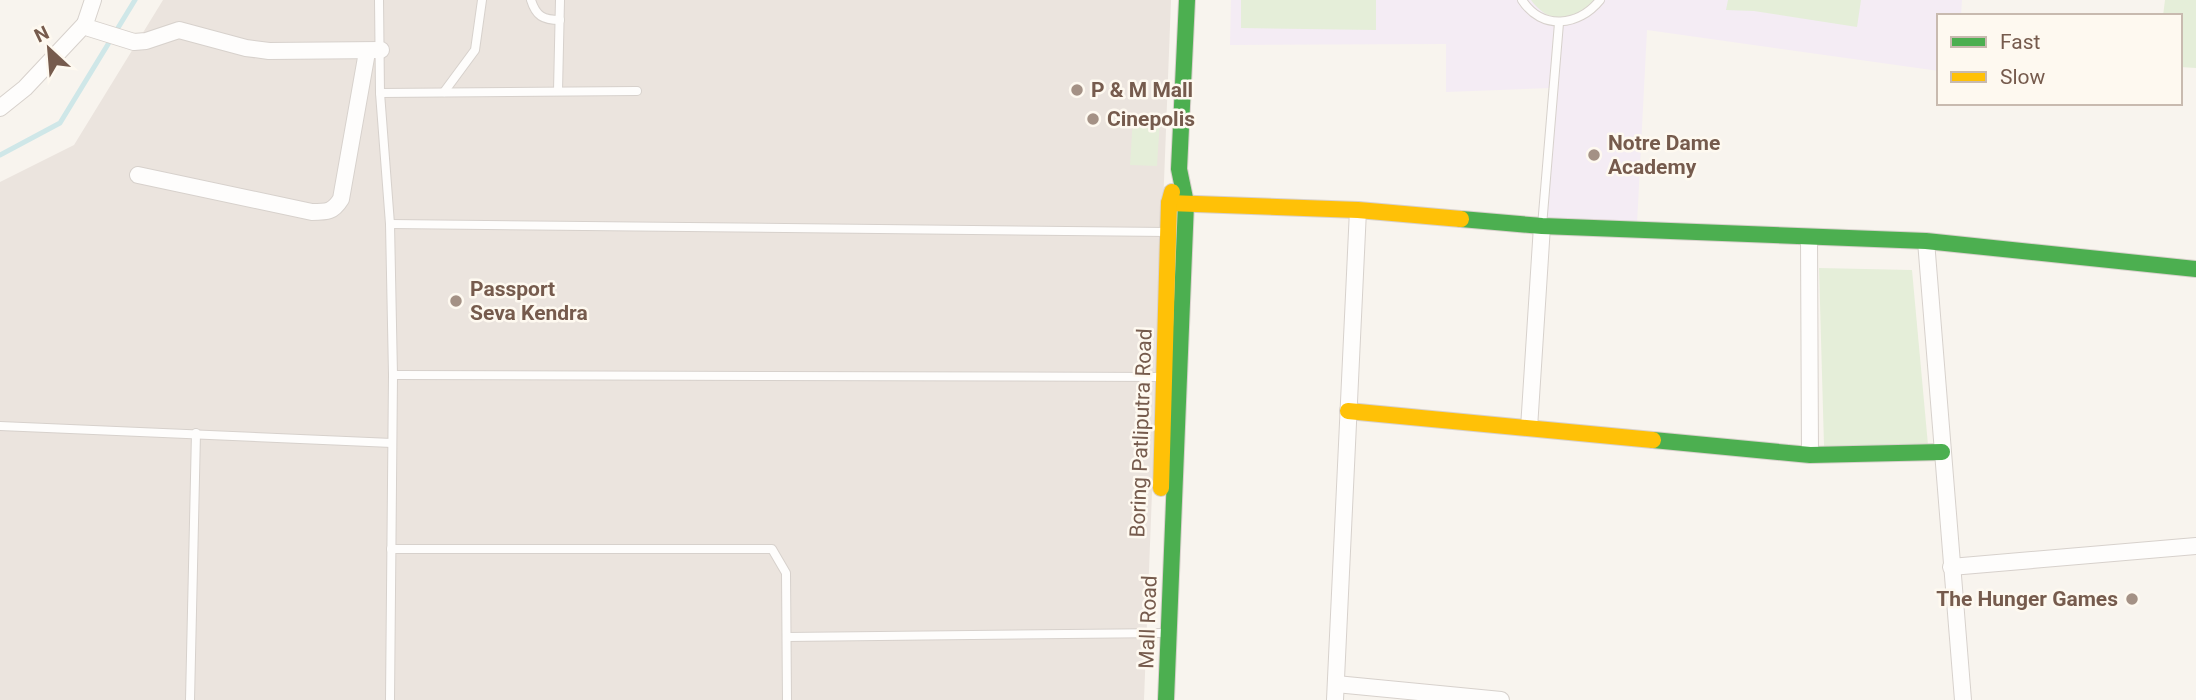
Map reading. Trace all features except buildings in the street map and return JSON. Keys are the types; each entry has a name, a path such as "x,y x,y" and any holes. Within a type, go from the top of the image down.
{"street":[{"path":"0,108 91,27 93,0"},
{"path":"1179,169 1187,0"},
{"path":"91,27 125,41 146,41 179,30 246,48 269,51 374,51 341,199 335,208 327,212 312,212 138,175"},
{"name":"Boring Patliputra Road","path":"1172,377 1168,232 1169,203 1179,169"},
{"name":"Mall Road","path":"1166,700 1162,633 1172,377 1186,203 1179,169"},
{"path":"1169,203 1358,210 1542,226 1926,241 2196,269"},
{"path":"1358,210 1336,692 1501,700"},
{"path":"1529,428 1542,226"},
{"path":"1809,238 1810,455"},
{"path":"1926,241 1963,700"},
{"path":"1348,411 1810,455 1942,452"},
{"path":"1951,567 2196,546"},
{"path":"1152,700 1162,633"}],"lane":[{"path":"379,0 374,51 380,93 390,224 393,374 390,700"},
{"path":"444,92 475,50 482,0"},
{"path":"531,0 535,13 542,18 560,20"},
{"path":"558,91 560,0"},
{"path":"1522,0 1536,15 1559,23 1579,19 1600,0"},
{"path":"1542,226 1559,23"},
{"path":"380,93 637,91"},
{"path":"390,224 1185,231"},
{"path":"393,374 1172,377"},
{"path":"0,426 392,443"},
{"path":"190,700 196,433"},
{"path":"391,550 772,549 786,573 787,700"},
{"path":"787,637 1162,633"}],"shaded area":[{"path":"163,0 1171,0 1144,700 0,700 0,182 74,145"},
{"name":"Notre Dame Academy","path":"1231,0 1962,0 1961,14 1937,14 1937,71 1647,30 1637,224 1543,217 1551,88 1446,92 1446,44 1230,45"}],"green space":[{"path":"1241,0 1376,0 1376,30 1241,28"},
{"path":"1531,0 1597,0 1578,16 1562,19 1544,13"},
{"path":"1728,0 1861,0 1857,27 1754,11 1726,10"},
{"path":"2165,0 2196,0 2196,68 2182,67 2182,14 2163,14"},
{"path":"1133,117 1160,119 1157,166 1130,165"},
{"path":"1819,268 1912,270 1928,445 1824,446"}],"waterway":[{"path":"0,155 60,123 135,0"}],"traffic: fast":[{"path":"1166,700 1186,203 1179,169 1187,0"},
{"path":"1461,219 1542,226 1926,241 2196,269"},
{"path":"1653,440 1810,455 1942,452"}],"traffic: slow":[{"path":"1161,488 1169,203 1172,192"},
{"path":"1169,203 1358,210 1461,219"},
{"path":"1348,411 1653,440"}],"place":[{"name":"P & M Mall","path":"1077,90"},
{"name":"Cinepolis","path":"1093,119"},
{"name":"Notre Dame Academy","path":"1594,155"},
{"name":"Passport Seva Kendra","path":"456,301"},
{"name":"The Hunger Games","path":"2132,599"}]}
